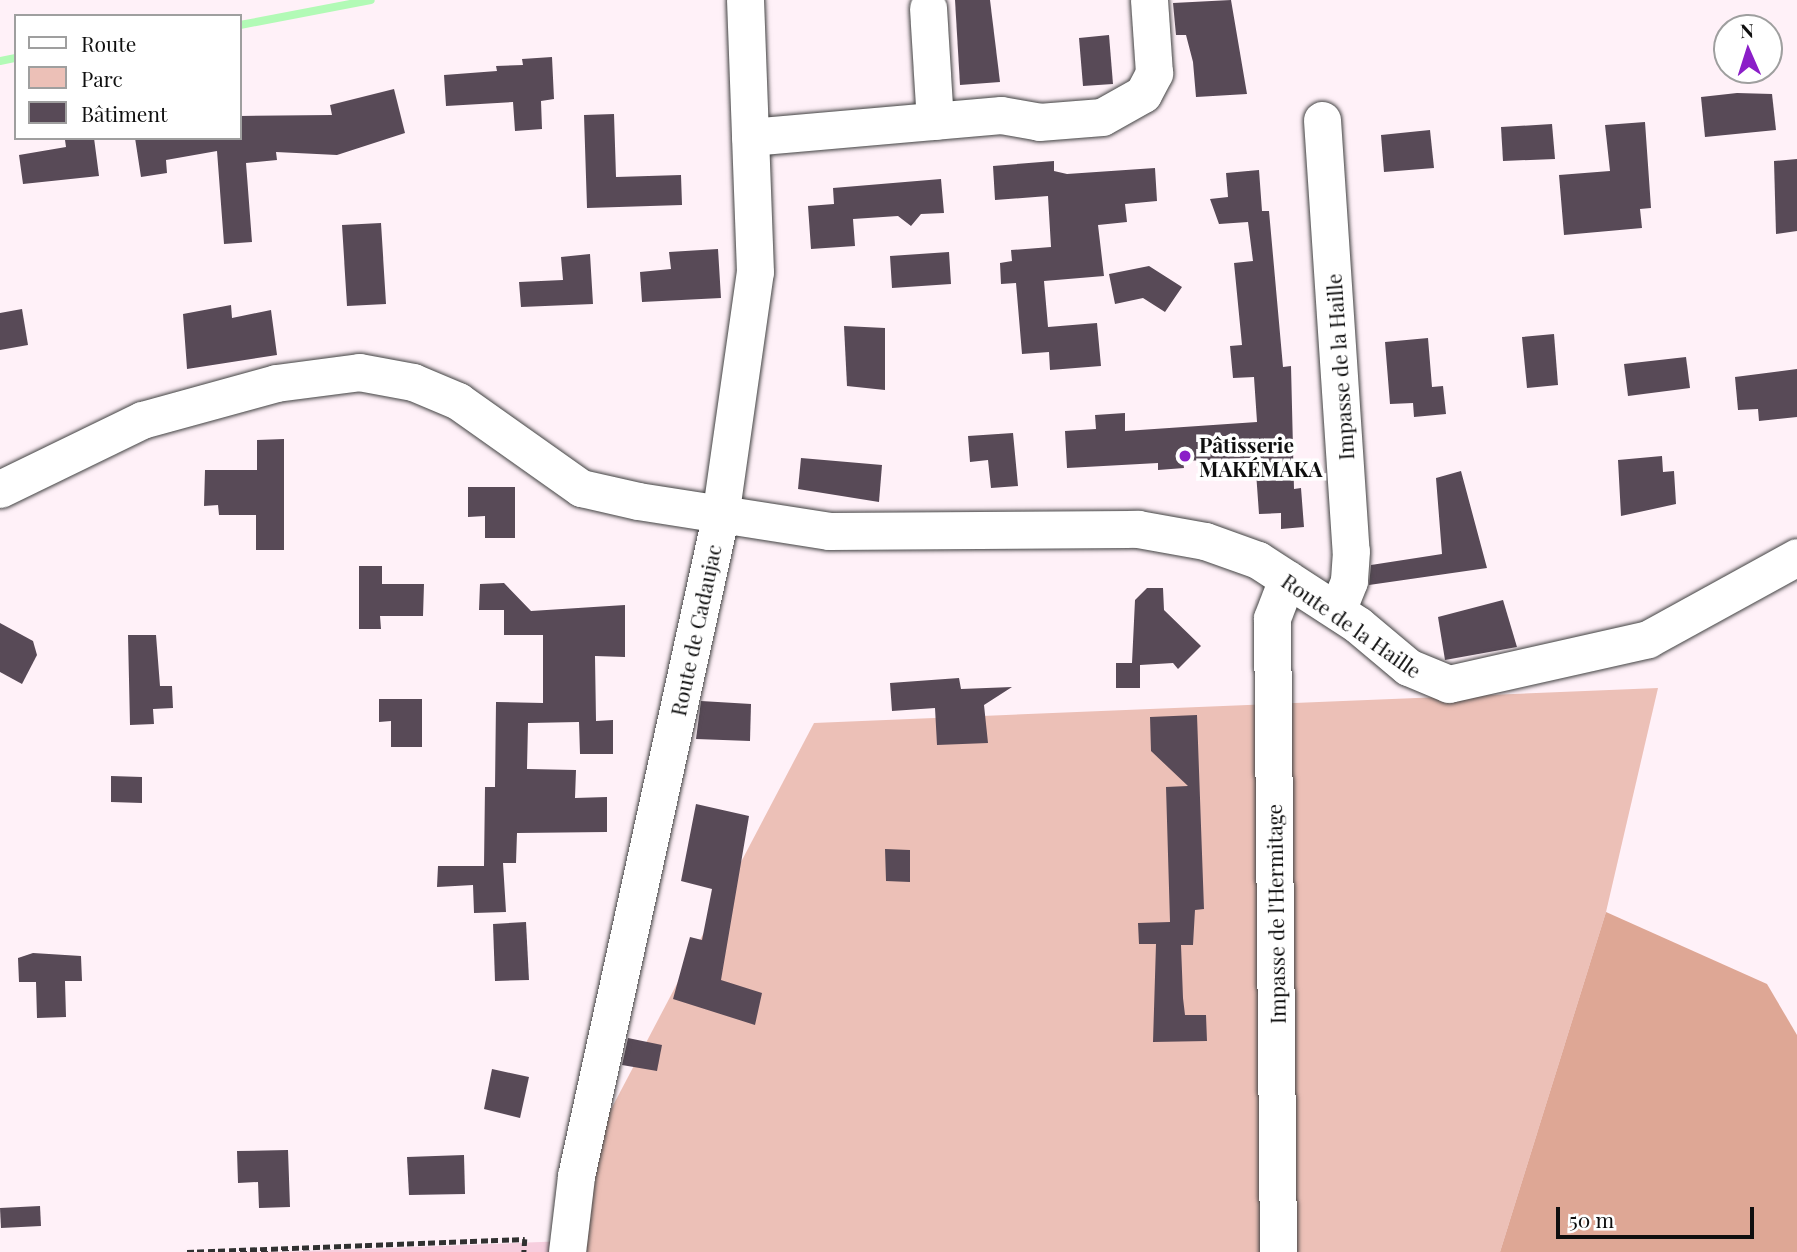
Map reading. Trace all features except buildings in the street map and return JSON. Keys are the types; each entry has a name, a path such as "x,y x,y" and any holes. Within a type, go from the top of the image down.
{"street":[{"name":"Route de Cadaujac","path":"567,1252 576,1176 720,517 755,272 745,0"},
{"path":"750,137 1001,115 1064,120 1126,109 1154,73 1149,0"},
{"path":"928,8 935,121"},
{"name":"Impasse de la Haille","path":"1322,120 1351,551 1349,581 1336,611"},
{"name":"Route de la Haille","path":"0,489 142,420 275,383 359,372 413,382 458,401 581,488 720,517 829,531 1138,528 1205,541 1287,579 1336,611 1408,667 1449,684 1648,639 1797,557"},
{"name":"Impasse de l'Hermitage","path":"1278,1252 1272,618 1287,579"}],"path":[{"path":"187,1252 525,1239 523,1252"}],"shaded area":[{"path":"1606,912 1767,984 1797,1035 1797,1252 1500,1252"},
{"path":"568,1241 567,1252 279,1252"}],"green space":[{"path":"1658,688 1606,912 1500,1252 567,1252 576,1176 814,723"}],"waterway":[{"path":"242,25 371,0"},
{"path":"0,61 14,58"}],"place":[{"name":"Pâtisserie MAKÉMAKA","path":"1185,456"}]}
